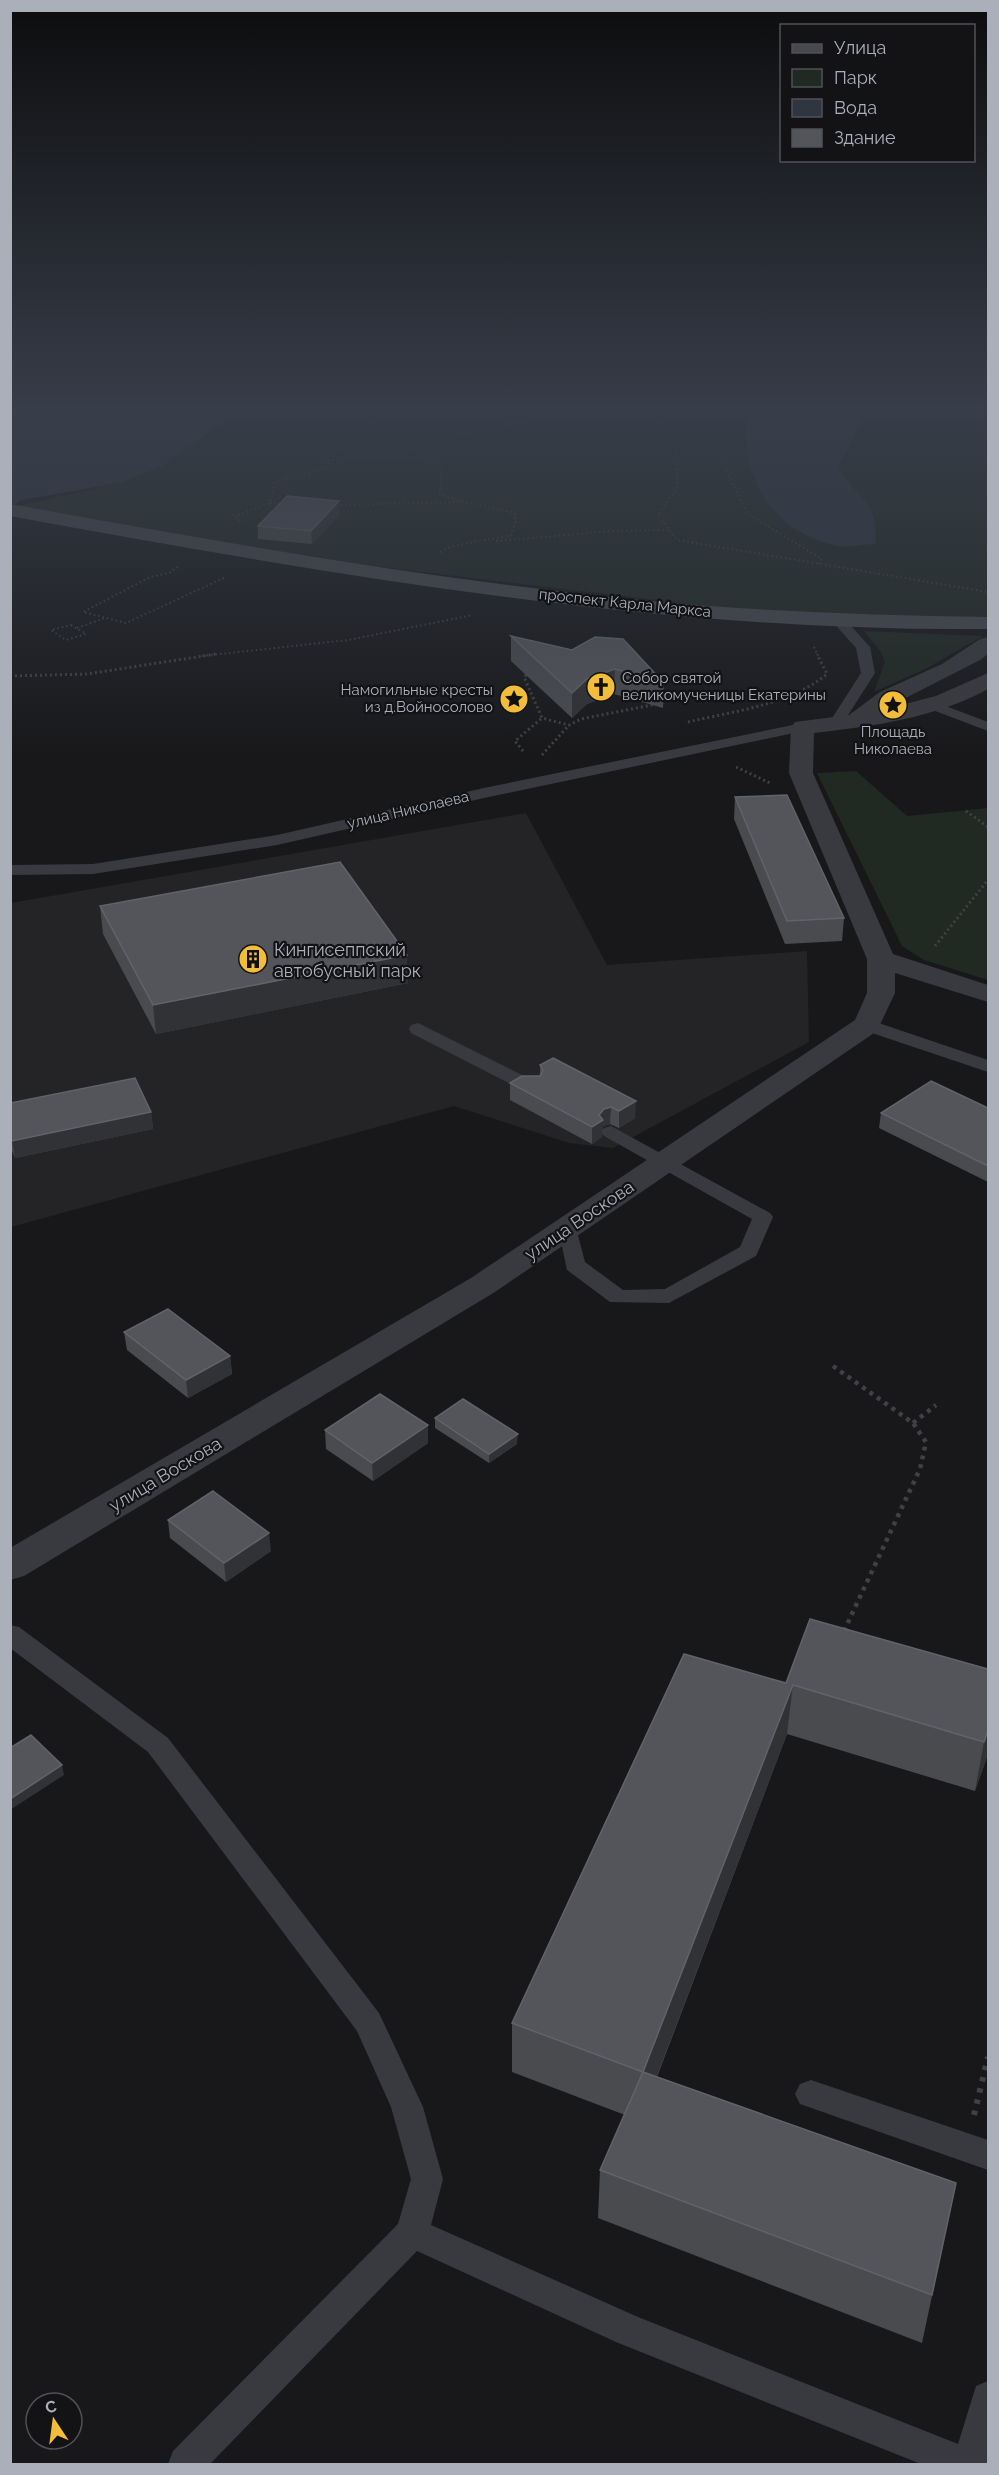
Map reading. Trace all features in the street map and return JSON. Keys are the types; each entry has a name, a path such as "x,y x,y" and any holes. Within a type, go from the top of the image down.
{"main road":[{"name":"проспект Карла Маркса","path":"99,526 491,588 607,603 838,620 988,624"}],"street":[{"path":"845,722 889,695 943,672 988,645"},
{"path":"867,1025 881,993 881,959 801,773 802,727 912,713 935,706 988,680"},
{"path":"881,959 988,994"},
{"name":"улица Воскова","path":"10,1566 483,1285 867,1025"}],"lane":[{"path":"838,620 863,647 868,673 845,722"},
{"path":"935,706 988,727"},
{"name":"улица Николаева","path":"10,870 93,869 277,840 484,793 802,727"},
{"path":"867,1025 988,1066"},
{"path":"418,1029 531,1087"},
{"path":"568,1228 575,1265 618,1297 669,1296 749,1251 763,1217 612,1132"},
{"path":"10,1634 158,1745 368,2022 407,2107 427,2179 412,2233 186,2464"},
{"path":"811,2094 977,2151"},
{"path":"412,2233 628,2330 964,2464"},
{"path":"971,2464 988,2398"}],"path":[{"path":"486,542 511,535 514,526"},
{"path":"667,526 677,540 988,592"},
{"path":"769,526 822,559 818,564"},
{"path":"447,546 611,531 670,530"},
{"path":"136,584 83,612 126,623 230,576"},
{"path":"10,676 87,674 198,656 348,640 483,614"},
{"path":"77,628 86,634 66,640 51,630 71,625 77,628 105,618"},
{"path":"680,724 795,693 819,684 827,674 823,662 812,645"},
{"path":"542,718 524,677 532,670 604,658 617,658 628,662 662,688 663,693 658,698 662,702 581,719 569,724 546,747"},
{"path":"542,718 569,724"},
{"path":"523,751 515,741 542,718"},
{"path":"539,761 549,759"},
{"path":"966,811 988,827"},
{"path":"916,970 988,880"},
{"path":"833,1366 913,1423 926,1442 920,1469 842,1634 853,1638"},
{"path":"913,1423 936,1404"},
{"path":"977,2151 988,2057"}],"shaded area":[{"path":"526,813 607,965 807,951 809,1042 613,1148 569,1143 454,1106 11,1227 11,903"}],"green space":[{"path":"115,526 988,526 988,623 813,619 265,553"},
{"path":"864,631 983,636 927,668 874,692 885,662 881,652"},
{"path":"856,771 907,816 988,808 988,980 924,960 902,946 817,773"}],"water":[{"path":"792,526 875,526 875,544 838,546 814,539"}],"building":[{"path":"263,526 315,526 311,531"},
{"path":"511,636 572,650 595,637 623,639 664,683 615,669 587,679 572,693"},
{"path":"787,795 844,918 787,921 735,797"},
{"name":"Кингисеппский автобусный парк","path":"340,862 407,955 153,1005 100,906"},
{"path":"553,1058 636,1101 619,1111 611,1107 604,1109 599,1115 603,1120 592,1127 510,1083 522,1076 540,1076 543,1070 540,1065"},
{"path":"135,1078 151,1112 12,1141 10,1103"},
{"path":"931,1081 988,1108 988,1166 881,1113"},
{"path":"168,1309 230,1356 186,1380 124,1332"},
{"path":"380,1394 428,1425 372,1463 325,1430"},
{"path":"463,1399 518,1434 489,1454 435,1418"},
{"path":"213,1491 269,1533 224,1563 168,1520"},
{"path":"810,1619 988,1669 988,1730 984,1742 793,1685 643,2072 512,2023 684,1654 786,1683"},
{"path":"31,1735 62,1765 10,1799 10,1748"},
{"path":"643,2072 956,2183 932,2295 600,2170"}],"place":[{"name":"Собор святой великомученицы Екатерины","path":"601,687"},
{"name":"Намогильные кресты из д.Войносолово","path":"514,699"},
{"name":"Площадь Николаева","path":"893,705"},
{"name":"Кингисеппский автобусный парк","path":"253,959"}]}
